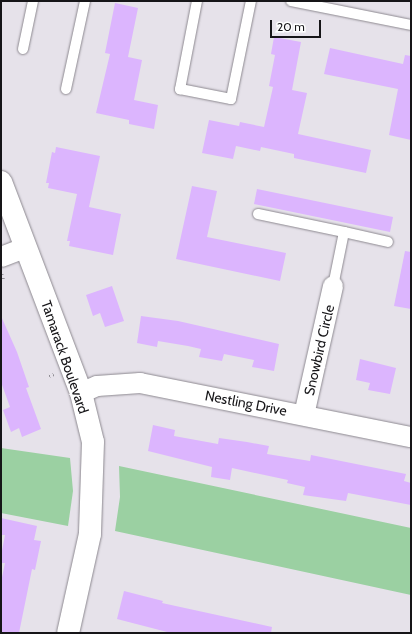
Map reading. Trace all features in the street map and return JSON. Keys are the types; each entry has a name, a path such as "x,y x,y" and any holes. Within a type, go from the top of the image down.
{"street":[{"name":"Tamarack Boulevard","path":"1,182 81,393 93,442 90,534 68,633"},
{"path":"1,257 25,248"},
{"name":"Snowbird Circle","path":"304,415 333,286"},
{"name":"Nestling Drive","path":"81,393 97,386 140,383 411,437"}],"lane":[{"path":"23,49 33,1"},
{"path":"66,89 85,1"},
{"path":"197,1 180,89 231,99 251,1"},
{"path":"291,1 411,25"},
{"path":"258,214 388,242"},
{"path":"333,286 344,232"}],"green space":[{"path":"1,448 70,458 73,491 68,526 1,513"},
{"path":"119,466 411,528 411,595 115,531 120,497"}],"building":[{"path":"115,3 138,8 128,57 142,60 134,100 158,105 154,129 129,124 129,120 96,113 110,54 105,53"},
{"path":"274,37 301,42 292,90 307,93 298,134 371,150 366,173 294,158 294,154 261,147 260,151 236,146 233,159 202,153 209,120 239,126 240,122 264,127 273,87 269,86 275,55 271,54"},
{"path":"330,48 403,64 405,55 411,56 411,140 389,135 398,89 324,74"},
{"path":"56,147 100,156 89,207 121,214 113,255 69,246 70,241 67,241 77,194 48,188 49,183 46,183 52,152 55,153"},
{"path":"192,186 217,191 207,237 286,253 280,281 176,259"},
{"path":"257,189 393,217 390,232 254,204"},
{"path":"405,251 411,252 411,309 394,306"},
{"path":"112,286 124,321 105,327 100,313 93,316 86,295"},
{"path":"1,316 17,352 29,387 26,388 41,429 22,437 19,428 11,432 3,410 10,407 1,382"},
{"path":"141,316 178,321 279,344 274,371 252,367 254,360 224,354 222,361 199,357 201,349 188,346 158,341 157,347 137,343"},
{"path":"360,359 396,368 390,394 368,390 370,383 356,380"},
{"path":"153,425 175,430 174,436 218,444 219,438 247,442 269,446 267,454 310,461 311,455 406,474 404,481 411,483 411,505 348,493 346,501 303,495 305,487 287,483 288,480 232,468 230,480 211,477 212,467 148,451"},
{"path":"1,518 37,526 34,540 41,541 35,570 32,569 19,633 1,633 1,582 5,563 1,563 1,556 5,535 1,535"},
{"path":"124,591 163,601 162,603 272,627 271,633 171,633 117,619"}]}
